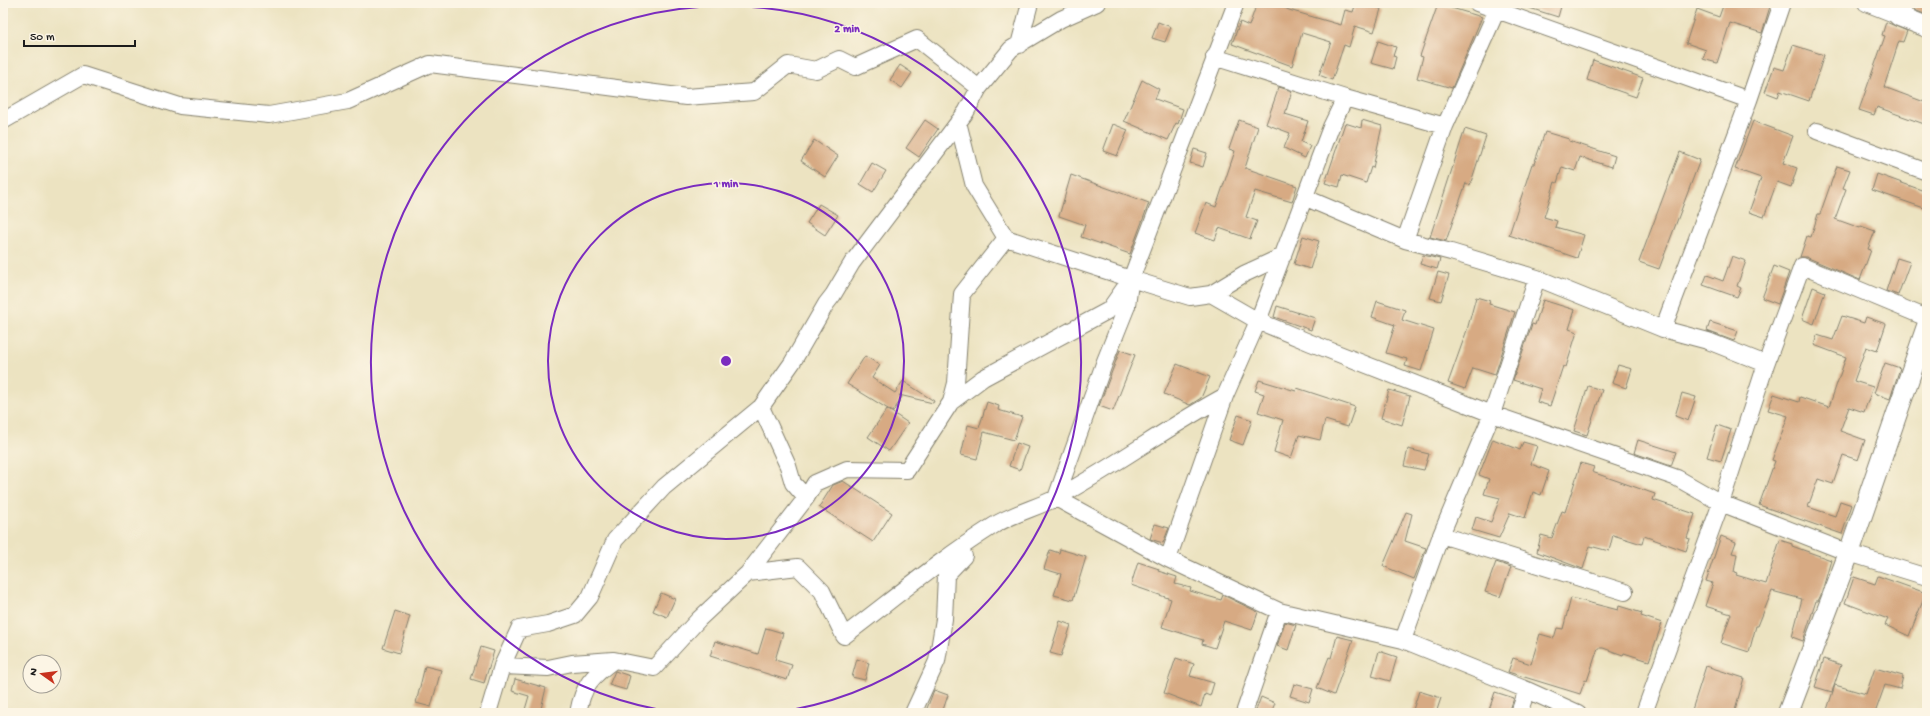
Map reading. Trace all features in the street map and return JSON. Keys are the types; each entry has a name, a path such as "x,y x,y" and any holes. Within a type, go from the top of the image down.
{"street":[{"path":"1019,45 1030,3"},
{"path":"488,713 502,666 519,629 548,624 575,616 590,597 615,540 664,487 761,407 792,363 826,304 852,263 958,122 979,88 1012,49 1061,20 1097,3"},
{"path":"1056,498 1105,361 1127,306 1131,279 1214,56 1236,3"},
{"path":"1477,3 1498,7 1749,100"},
{"path":"1663,329 1749,100 1782,3"},
{"path":"1866,3 1901,10 1927,27"},
{"path":"1405,240 1445,126 1498,7"},
{"path":"3,121 83,74 180,106 269,115 348,101 430,64 686,97 754,92 788,65 816,70 839,59 855,66 917,39 979,88"},
{"path":"1214,56 1345,98 1445,126"},
{"path":"1168,559 1225,396 1258,321 1306,198 1331,128 1345,98"},
{"path":"958,122 974,186 1006,238 1190,297 1211,294 1244,274 1283,256"},
{"path":"1817,131 1927,172"},
{"path":"1306,198 1405,240 1537,278 1663,329 1708,341 1766,364"},
{"path":"502,666 548,668 572,663 614,660 654,668 699,619 748,573 806,498 815,483 847,470 907,470 951,402 956,383 962,294 1006,238"},
{"path":"1644,713 1721,503 1766,364 1802,266 1927,318"},
{"path":"1403,640 1441,536 1492,414 1537,278"},
{"path":"951,402 983,378 1109,310 1131,279"},
{"path":"1211,294 1258,321 1492,414 1677,478 1721,503 1848,553 1927,577"},
{"path":"1788,713 1848,553 1927,326"},
{"path":"748,573 798,567 822,590 844,636 926,574 994,526 1056,498 1159,436 1186,417 1225,396"},
{"path":"761,407 788,466 793,483 806,498"},
{"path":"1056,498 1168,559 1279,611 1403,640 1527,690 1578,713"},
{"path":"913,713 937,661 944,619 946,574 994,526"},
{"path":"1441,536 1625,592"},
{"path":"1244,713 1279,611"},
{"path":"578,713 581,697 595,673 614,660"},
{"path":"1519,713 1527,690"}],"building":[{"path":"1257,3 1274,3 1289,10 1341,25 1345,10 1353,12 1356,3 1363,3 1381,9 1374,32 1355,26 1349,47 1344,45 1332,80 1319,75 1331,42 1302,33 1292,66 1232,44 1240,22 1249,26"},
{"path":"1523,3 1562,3 1558,17 1523,6"},
{"path":"1724,3 1771,3 1762,33 1730,23 1717,63 1703,59 1706,50 1686,43 1697,9 1719,17"},
{"path":"1916,3 1927,3 1927,15 1914,10"},
{"path":"1438,4 1482,17 1452,88 1417,78 1423,57 1420,56"},
{"path":"1158,22 1171,27 1165,42 1152,38"},
{"path":"1886,22 1907,31 1903,42 1899,41 1884,87 1927,103 1927,125 1877,107 1874,115 1859,110 1885,36 1882,35"},
{"path":"1378,41 1396,47 1393,56 1396,57 1393,69 1371,63"},
{"path":"1793,45 1824,55 1809,101 1780,91 1778,97 1765,92 1774,67 1784,70"},
{"path":"1593,60 1643,78 1636,97 1587,80"},
{"path":"900,65 912,73 902,88 890,80"},
{"path":"1142,80 1159,89 1155,99 1183,109 1178,124 1176,123 1168,140 1124,121"},
{"path":"1279,87 1292,91 1285,114 1308,121 1301,142 1310,146 1305,158 1284,148 1290,133 1266,124"},
{"path":"925,120 938,129 919,157 906,148"},
{"path":"1239,120 1258,127 1245,168 1297,186 1292,202 1255,191 1246,217 1257,221 1250,239 1219,228 1215,240 1195,233 1206,203 1216,207 1235,151 1229,149"},
{"path":"1362,120 1382,126 1373,168 1371,167 1366,183 1342,175 1339,187 1325,183 1345,123 1361,128"},
{"path":"1753,121 1793,136 1783,163 1797,168 1791,187 1777,182 1764,217 1749,212 1761,178 1735,169"},
{"path":"1113,124 1128,130 1117,156 1103,151"},
{"path":"1465,129 1486,136 1470,185 1466,183 1446,241 1430,237"},
{"path":"1545,132 1615,156 1612,167 1580,157 1575,171 1562,167 1557,183 1555,182 1544,217 1557,221 1555,227 1584,235 1577,258 1509,235 1532,164 1534,164"},
{"path":"814,140 838,156 825,177 801,161"},
{"path":"1194,149 1207,153 1203,167 1190,163"},
{"path":"1680,152 1700,160 1659,269 1639,262"},
{"path":"872,163 886,171 873,192 860,184"},
{"path":"1837,166 1850,170 1843,188 1846,189 1835,219 1860,228 1861,226 1875,231 1868,249 1871,250 1860,280 1806,257 1800,257 1807,236 1811,237 1818,214 1820,214"},
{"path":"1877,174 1927,192 1927,209 1872,190"},
{"path":"1071,175 1149,203 1130,254 1081,237 1085,225 1059,216"},
{"path":"819,204 838,215 825,235 807,223"},
{"path":"1303,236 1319,241 1310,269 1294,264"},
{"path":"1423,255 1440,259 1437,269 1420,264"},
{"path":"1732,256 1746,261 1737,286 1741,288 1737,297 1703,285 1707,275 1723,281"},
{"path":"1897,258 1910,262 1898,295 1886,291"},
{"path":"1774,266 1789,272 1778,304 1762,298"},
{"path":"1438,272 1449,275 1441,301 1430,298"},
{"path":"1813,287 1825,292 1814,324 1802,319"},
{"path":"1476,297 1490,301 1489,304 1515,312 1495,375 1473,368 1465,389 1448,383 1467,330"},
{"path":"1543,300 1575,310 1569,329 1577,332 1566,367 1563,366 1550,406 1537,402 1541,389 1513,380 1532,324 1535,325"},
{"path":"1377,301 1405,310 1402,320 1434,330 1421,371 1405,366 1407,359 1386,353 1395,325 1372,317"},
{"path":"1277,306 1315,318 1311,330 1274,317"},
{"path":"1842,316 1864,323 1866,317 1886,324 1877,351 1866,347 1854,381 1873,387 1864,412 1849,407 1840,431 1865,440 1858,460 1843,455 1833,484 1818,479 1808,507 1835,516 1840,501 1852,505 1842,534 1759,505 1775,461 1772,460 1788,416 1768,410 1774,394 1799,402 1800,397 1829,407 1846,357 1814,345 1817,335 1833,340"},
{"path":"1710,322 1738,331 1734,341 1707,331"},
{"path":"1120,350 1135,355 1113,411 1099,406"},
{"path":"865,356 880,365 872,378 895,393 903,381 934,401 933,403 899,395 902,397 893,412 847,384"},
{"path":"1885,363 1900,368 1890,399 1874,393"},
{"path":"1177,364 1210,377 1201,398 1190,405 1164,394"},
{"path":"1618,365 1632,369 1626,388 1612,383"},
{"path":"1259,380 1296,391 1297,388 1355,407 1348,427 1325,420 1320,440 1299,435 1291,458 1274,452 1283,420 1258,412 1264,394 1255,391"},
{"path":"1588,386 1602,390 1587,435 1574,431"},
{"path":"1389,390 1410,396 1402,425 1381,418"},
{"path":"1682,393 1696,397 1688,421 1675,416"},
{"path":"987,402 999,406 998,410 1022,417 1014,440 984,432 977,459 961,455 968,425 979,428"},
{"path":"887,409 908,423 889,451 868,437"},
{"path":"1238,415 1252,420 1243,445 1229,440"},
{"path":"1717,425 1731,430 1721,461 1707,457"},
{"path":"1493,439 1520,450 1523,442 1537,446 1531,464 1549,471 1541,495 1533,492 1525,518 1510,513 1499,538 1472,530 1476,517 1491,522 1500,498 1484,494 1489,479 1479,475"},
{"path":"1638,440 1676,452 1671,466 1634,453"},
{"path":"1017,443 1028,447 1020,470 1009,466"},
{"path":"1408,449 1429,454 1424,470 1404,466"},
{"path":"1581,463 1594,467 1592,472 1655,494 1653,500 1695,514 1687,538 1690,539 1686,551 1644,536 1642,544 1613,535 1609,551 1590,546 1583,569 1537,552 1541,535 1552,538 1562,511 1565,512"},
{"path":"843,481 892,513 873,542 819,507 833,485"},
{"path":"1406,512 1412,514 1405,541 1426,548 1414,579 1383,566"},
{"path":"1155,524 1169,528 1163,543 1150,539"},
{"path":"1721,536 1736,542 1732,553 1737,554 1734,572 1737,573 1736,575 1766,584 1780,540 1792,544 1792,546 1831,560 1821,595 1818,601 1816,601 1803,641 1792,637 1802,599 1772,591 1758,626 1756,626 1749,652 1721,643 1731,614 1705,606 1713,583 1706,581"},
{"path":"1060,549 1086,557 1073,600 1054,595 1061,574 1044,569 1050,550 1059,553"},
{"path":"1138,562 1159,569 1158,571 1177,577 1175,584 1191,588 1190,591 1221,600 1223,595 1258,612 1252,630 1224,621 1215,648 1202,644 1203,640 1162,627 1171,599 1131,585"},
{"path":"1496,562 1511,567 1500,597 1485,592"},
{"path":"1878,576 1926,593 1909,636 1885,625 1888,619 1845,603 1854,577 1875,584"},
{"path":"661,593 675,599 667,617 653,611"},
{"path":"1571,598 1618,610 1619,606 1642,613 1641,616 1662,623 1649,661 1624,653 1623,655 1603,648 1598,648 1587,681 1585,680 1580,694 1508,672 1513,658 1531,664 1540,634 1554,638 1557,628 1563,629"},
{"path":"395,611 410,616 399,653 383,648"},
{"path":"1060,621 1071,625 1061,656 1050,653"},
{"path":"1285,622 1296,625 1288,650 1277,646"},
{"path":"766,628 783,633 775,660 792,665 787,680 710,656 715,641 758,654"},
{"path":"1337,636 1353,640 1334,695 1317,688 1329,657 1331,658"},
{"path":"481,647 494,651 484,683 471,679"},
{"path":"1379,651 1397,657 1390,681 1372,676"},
{"path":"1176,658 1194,664 1190,676 1214,683 1210,696 1205,694 1201,707 1164,693"},
{"path":"857,659 869,663 865,680 852,677"},
{"path":"1824,659 1841,665 1832,692 1815,687"},
{"path":"425,666 441,670 431,707 416,703"},
{"path":"1706,666 1744,678 1734,713 1691,713"},
{"path":"1875,668 1903,676 1900,689 1885,685 1875,713 1826,713 1835,685 1866,694"},
{"path":"615,671 630,676 626,690 609,685"},
{"path":"515,679 546,688 540,713 524,713 529,696 512,691"},
{"path":"1294,684 1313,689 1309,702 1290,696"},
{"path":"934,690 948,695 942,713 926,711"},
{"path":"1419,691 1441,698 1436,713 1412,713"},
{"path":"1495,692 1514,698 1509,713 1488,713"},
{"path":"1261,697 1275,703 1271,713 1255,713"}]}
